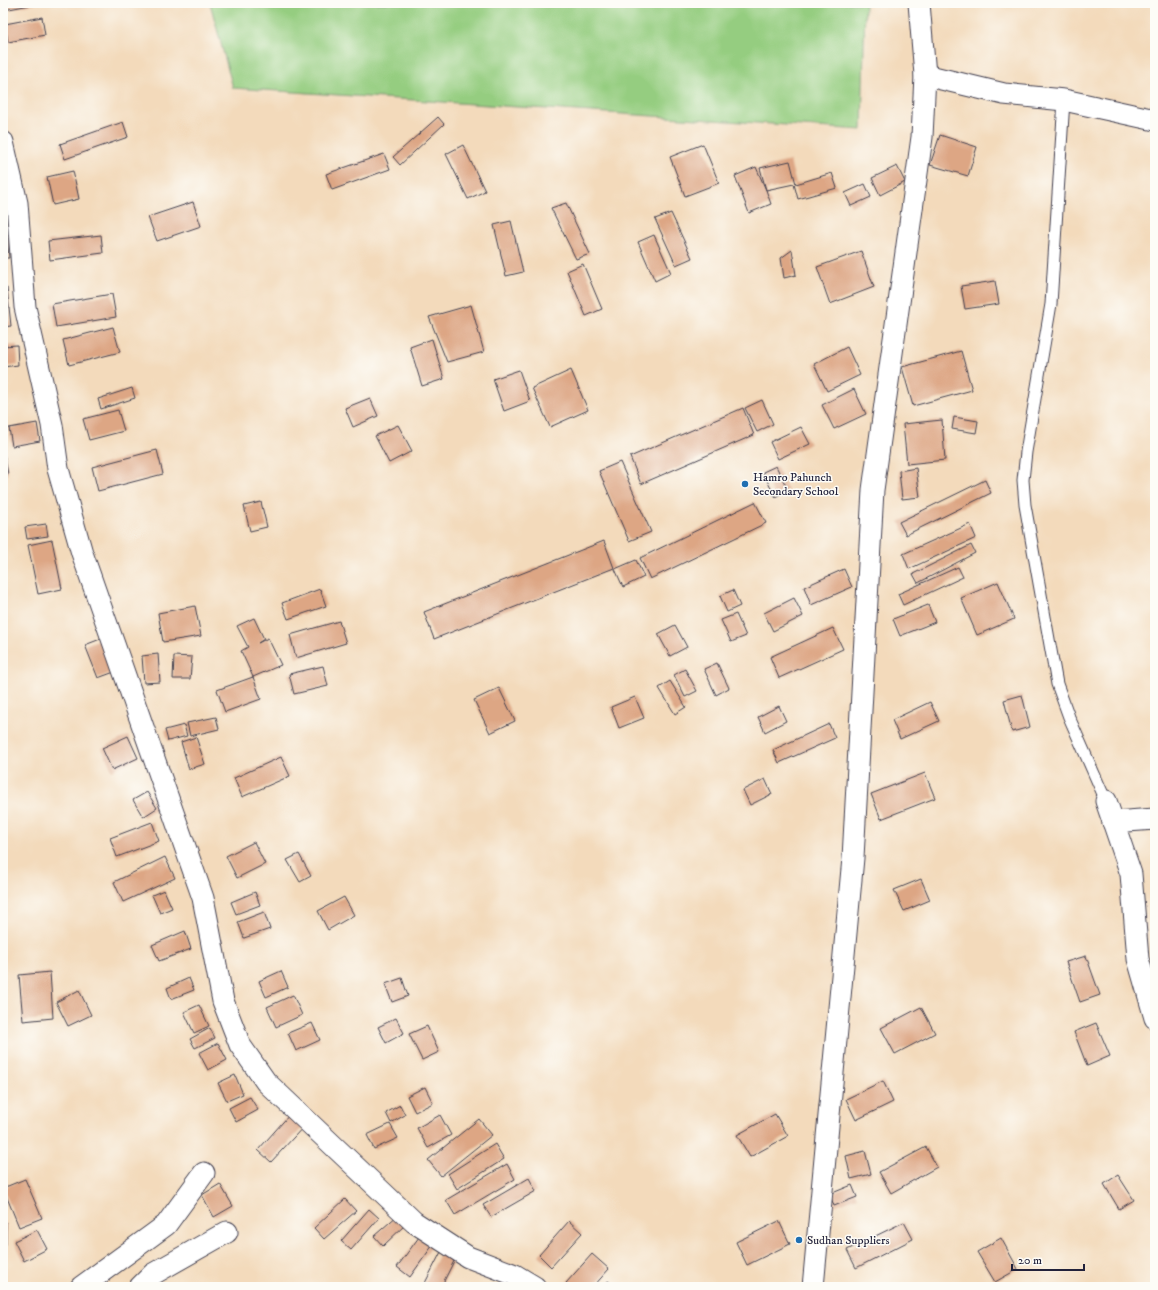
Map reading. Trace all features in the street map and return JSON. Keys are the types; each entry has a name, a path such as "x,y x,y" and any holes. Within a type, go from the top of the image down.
{"street":[{"path":"813,1287 853,858 872,490 922,137 925,75 919,3"},
{"path":"925,75 1004,94 1064,100 1155,120"},
{"path":"4,156 17,203 25,307 52,425 58,469 82,553 203,898 223,1001 240,1045 266,1082 414,1222 468,1257 514,1275 535,1287"},
{"path":"1106,801 1131,874 1138,959 1155,1018"},
{"path":"1113,822 1155,819"},
{"path":"81,1287 166,1225 204,1173"},
{"path":"140,1287 153,1274 227,1232"}],"lane":[{"path":"1064,100 1051,304 1026,452 1023,480 1025,505 1057,684 1069,717 1106,801"}],"green space":[{"path":"210,3 865,3 862,130 233,88"}],"building":[{"path":"3,3 35,3 35,4 4,10"},
{"path":"42,17 45,35 8,42 5,24"},
{"path":"438,117 444,124 400,165 393,157"},
{"path":"123,122 128,137 65,159 60,144"},
{"path":"940,135 977,147 968,176 930,165"},
{"path":"703,144 719,183 685,196 670,157"},
{"path":"463,145 485,191 468,199 446,154"},
{"path":"384,154 390,169 332,190 326,174"},
{"path":"790,161 796,184 832,173 837,188 798,199 794,184 766,190 760,168"},
{"path":"897,166 905,182 880,195 872,178"},
{"path":"756,167 771,204 749,213 735,176"},
{"path":"73,171 79,199 53,205 47,177"},
{"path":"865,184 871,197 851,206 845,193"},
{"path":"3,200 9,205 3,214"},
{"path":"193,202 201,226 157,241 148,217"},
{"path":"566,203 590,254 576,259 551,208"},
{"path":"671,213 692,258 676,265 655,219"},
{"path":"511,221 523,272 506,276 494,225"},
{"path":"101,235 103,253 50,260 48,241"},
{"path":"654,235 671,273 655,281 638,242"},
{"path":"3,238 7,238 9,258 3,258"},
{"path":"792,250 796,275 784,278 781,258"},
{"path":"861,251 874,287 830,304 817,267"},
{"path":"583,264 602,309 586,316 567,271"},
{"path":"995,281 999,304 965,309 961,286"},
{"path":"3,288 7,288 11,326 3,327"},
{"path":"112,294 116,317 56,327 52,304"},
{"path":"471,305 484,352 447,362 429,317"},
{"path":"113,327 120,352 69,365 63,340"},
{"path":"432,339 444,379 422,386 410,347"},
{"path":"17,345 18,365 3,367 3,346"},
{"path":"847,347 860,375 827,391 814,364"},
{"path":"961,351 972,390 913,406 902,367"},
{"path":"519,370 530,401 504,411 493,379"},
{"path":"571,370 588,410 550,427 532,388"},
{"path":"132,388 135,398 101,409 98,399"},
{"path":"854,389 866,414 834,429 822,405"},
{"path":"370,398 378,416 353,427 345,408"},
{"path":"762,400 773,424 757,432 745,408"},
{"path":"743,408 754,435 641,484 630,457"},
{"path":"118,410 124,431 89,440 83,419"},
{"path":"954,417 978,421 976,433 952,429"},
{"path":"942,420 945,460 907,464 903,424"},
{"path":"37,423 40,441 12,446 9,428"},
{"path":"398,425 412,451 389,463 375,436"},
{"path":"801,427 810,444 778,459 770,442"},
{"path":"3,448 8,474 3,475"},
{"path":"157,450 163,474 98,491 92,467"},
{"path":"620,462 651,532 629,541 599,471"},
{"path":"776,466 788,490 775,497 763,472"},
{"path":"916,468 920,497 902,499 899,471"},
{"path":"985,480 991,493 906,535 899,522"},
{"path":"261,502 267,527 250,531 244,506"},
{"path":"755,502 766,523 650,579 640,558"},
{"path":"46,524 48,536 27,539 25,527"},
{"path":"970,524 976,538 909,569 903,554"},
{"path":"52,540 62,589 38,594 28,545"},
{"path":"604,541 614,568 434,639 424,612"},
{"path":"971,545 975,553 918,583 913,574"},
{"path":"636,560 644,577 623,587 615,569"},
{"path":"958,567 963,577 903,605 898,594"},
{"path":"844,569 852,587 811,605 804,587"},
{"path":"998,582 1014,619 977,635 961,598"},
{"path":"320,589 326,606 288,619 282,603"},
{"path":"733,590 740,606 727,612 720,596"},
{"path":"794,598 803,616 773,631 764,613"},
{"path":"928,605 935,622 900,636 893,619"},
{"path":"195,606 201,636 163,642 158,613"},
{"path":"736,614 746,636 731,642 721,620"},
{"path":"254,618 264,639 258,643 268,638 281,665 253,677 241,651 248,647 237,626"},
{"path":"339,621 346,643 296,658 290,635"},
{"path":"675,625 687,647 670,656 658,634"},
{"path":"833,628 843,649 779,678 770,657"},
{"path":"103,638 117,671 98,678 85,645"},
{"path":"158,654 160,682 144,683 142,656"},
{"path":"174,656 192,657 190,679 173,679"},
{"path":"717,663 729,688 716,695 704,669"},
{"path":"323,666 328,686 294,694 289,674"},
{"path":"685,669 697,691 685,697 674,675"},
{"path":"253,677 261,699 225,712 217,690"},
{"path":"670,681 686,707 675,714 659,688"},
{"path":"499,688 515,721 490,733 474,700"},
{"path":"1022,695 1030,727 1012,732 1004,700"},
{"path":"635,697 644,718 619,728 611,707"},
{"path":"930,702 939,721 900,739 892,720"},
{"path":"779,706 786,721 765,732 758,717"},
{"path":"216,717 219,729 190,736 187,723"},
{"path":"829,724 835,738 779,763 773,750"},
{"path":"184,725 187,736 168,741 165,730"},
{"path":"128,736 138,758 112,770 102,748"},
{"path":"196,737 205,764 189,769 181,742"},
{"path":"281,757 290,776 242,797 234,778"},
{"path":"925,773 935,798 881,819 871,794"},
{"path":"765,779 772,794 750,805 743,790"},
{"path":"147,792 157,808 143,817 133,800"},
{"path":"152,822 159,841 117,857 110,838"},
{"path":"254,842 265,864 237,878 226,856"},
{"path":"299,854 311,876 300,882 287,860"},
{"path":"165,857 175,878 123,902 114,882"},
{"path":"921,879 930,900 904,911 894,890"},
{"path":"164,890 172,908 160,913 152,895"},
{"path":"255,892 260,905 236,914 231,902"},
{"path":"344,897 354,915 328,930 318,911"},
{"path":"264,912 270,929 244,938 238,922"},
{"path":"185,931 191,949 159,961 152,945"},
{"path":"1086,956 1100,995 1080,1002 1066,962"},
{"path":"281,971 288,987 266,997 259,981"},
{"path":"50,972 53,1018 23,1021 19,975"},
{"path":"189,978 194,990 171,999 167,988"},
{"path":"402,978 408,996 392,1002 385,984"},
{"path":"79,990 91,1015 68,1026 56,1002"},
{"path":"293,995 302,1015 276,1027 267,1007"},
{"path":"199,1005 209,1026 194,1033 184,1012"},
{"path":"921,1007 935,1033 895,1054 881,1028"},
{"path":"396,1018 404,1033 386,1043 378,1027"},
{"path":"312,1023 320,1040 296,1051 288,1033"},
{"path":"1096,1023 1110,1056 1087,1066 1074,1032"},
{"path":"427,1026 439,1052 422,1060 409,1034"},
{"path":"210,1028 215,1038 195,1048 190,1039"},
{"path":"218,1043 227,1060 208,1070 199,1053"},
{"path":"235,1075 243,1094 227,1101 218,1083"},
{"path":"883,1081 893,1102 856,1120 846,1099"},
{"path":"425,1087 433,1103 415,1112 407,1096"},
{"path":"250,1097 258,1110 236,1122 229,1108"},
{"path":"400,1105 405,1115 391,1123 386,1113"},
{"path":"291,1113 305,1125 271,1162 258,1150"},
{"path":"775,1114 788,1136 750,1157 737,1135"},
{"path":"440,1115 451,1135 428,1148 417,1128"},
{"path":"479,1119 492,1135 441,1176 428,1160"},
{"path":"390,1124 398,1138 374,1149 367,1135"},
{"path":"495,1144 504,1159 457,1189 448,1174"},
{"path":"926,1147 937,1167 891,1193 879,1172"},
{"path":"865,1151 871,1174 851,1179 846,1156"},
{"path":"507,1164 515,1179 455,1215 446,1200"},
{"path":"1118,1175 1134,1200 1119,1209 1104,1184"},
{"path":"529,1178 536,1191 491,1217 483,1205"},
{"path":"25,1179 42,1218 19,1227 3,1188"},
{"path":"220,1184 233,1206 214,1217 202,1195"},
{"path":"852,1185 857,1197 834,1206 830,1194"},
{"path":"345,1199 356,1211 324,1239 314,1228"},
{"path":"369,1209 379,1218 351,1250 341,1241"},
{"path":"398,1215 406,1224 383,1246 374,1236"},
{"path":"569,1221 582,1233 551,1267 539,1255"},
{"path":"779,1221 790,1244 747,1265 736,1242"},
{"path":"904,1222 913,1239 856,1268 847,1250"},
{"path":"3,1223 6,1223 6,1244 3,1244"},
{"path":"37,1230 47,1249 24,1261 14,1241"},
{"path":"422,1233 435,1242 410,1277 397,1267"},
{"path":"1001,1238 1018,1269 995,1282 977,1252"},
{"path":"443,1248 457,1255 441,1287 433,1287 425,1283"},
{"path":"592,1254 609,1269 593,1287 571,1287 566,1283"},
{"path":"608,1281 616,1287 603,1287"}],"place":[{"name":"Hamro Pahunch Secondary School","path":"745,484"},
{"name":"Sudhan Suppliers","path":"799,1240"}]}
